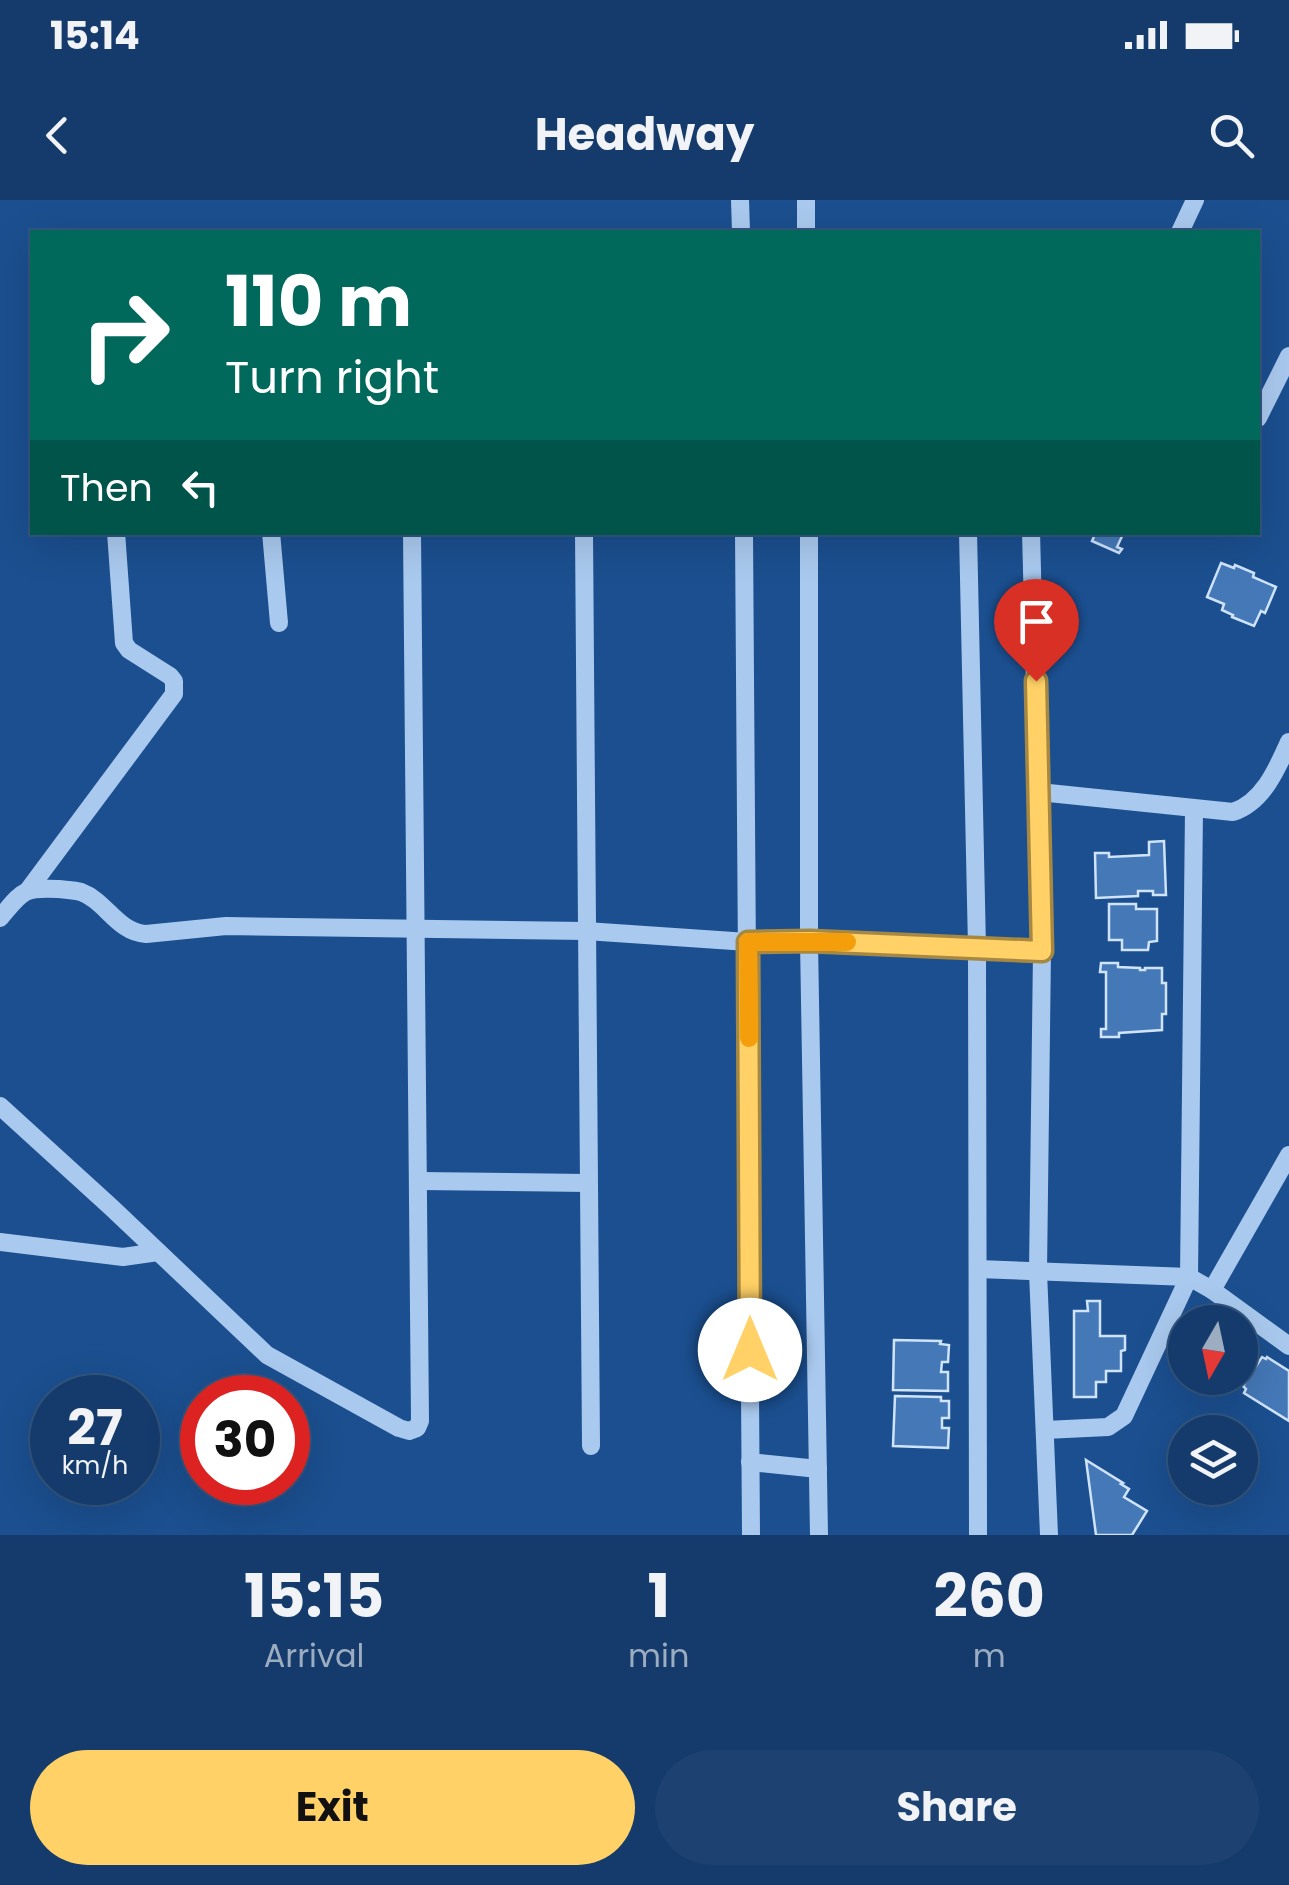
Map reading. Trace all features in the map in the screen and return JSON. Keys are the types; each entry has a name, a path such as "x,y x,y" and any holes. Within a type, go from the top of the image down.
{"street":[{"path":"740,200 741,230"},
{"path":"806,200 806,230"},
{"path":"1181,230 1195,200"},
{"path":"1260,414 1289,356"},
{"path":"0,918 29,889 174,694 170,676 124,643 116,535"},
{"path":"271,535 279,623"},
{"path":"0,1106 276,1362 399,1428 417,1428 418,930 412,535"},
{"path":"584,535 590,1446"},
{"path":"744,535 751,1535"},
{"path":"809,535 810,941 819,1535"},
{"path":"968,535 977,947 978,1535"},
{"path":"1031,535 1042,951 1038,1272 1049,1535"},
{"path":"1040,792 1233,812 1255,801 1276,775 1289,742"},
{"path":"1045,1430 1108,1427 1124,1416 1189,1277 1194,808"},
{"path":"29,889 81,892 136,933 226,926 586,931 748,942 1042,951"},
{"path":"1212,1290 1289,1154"},
{"path":"419,1181 588,1183"},
{"path":"0,1242 123,1256 158,1252"},
{"path":"978,1269 1189,1277 1289,1346"},
{"path":"750,1462 818,1469"}],"building":[{"path":"1095,535 1123,535 1117,547 1122,549 1119,553 1092,541"},
{"path":"1221,563 1254,573 1253,577 1276,587 1265,613 1261,611 1254,626 1232,617 1222,610 1224,604 1207,597"},
{"path":"1164,841 1166,895 1138,891 1138,896 1096,898 1095,853 1109,853 1109,857 1149,855 1149,842"},
{"path":"1109,904 1157,909 1157,941 1149,942 1148,950 1122,950 1122,940 1109,940"},
{"path":"1101,963 1118,963 1118,967 1140,970 1162,968 1166,1014 1162,1014 1162,1030 1101,1037 1101,1029 1106,1029 1106,972 1100,972"},
{"path":"1087,1301 1100,1301 1100,1336 1125,1336 1125,1350 1121,1351 1121,1371 1106,1371 1106,1382 1096,1382 1096,1397 1074,1397 1074,1311 1088,1311"},
{"path":"894,1340 941,1341 940,1344 949,1345 948,1362 942,1362 941,1372 948,1372 948,1391 893,1390"},
{"path":"1267,1357 1289,1371 1289,1421 1247,1395 1258,1395 1258,1363"},
{"path":"895,1396 941,1397 941,1401 949,1401 949,1418 942,1418 942,1428 949,1428 948,1448 893,1446"},
{"path":"1086,1460 1123,1483 1129,1489 1124,1497 1147,1511 1132,1535 1096,1535"}],"slow traffic":[{"path":"749,1038 748,942 847,942"}],"route":[{"path":"750,1350 748,942 1042,951 1036,681"}]}
